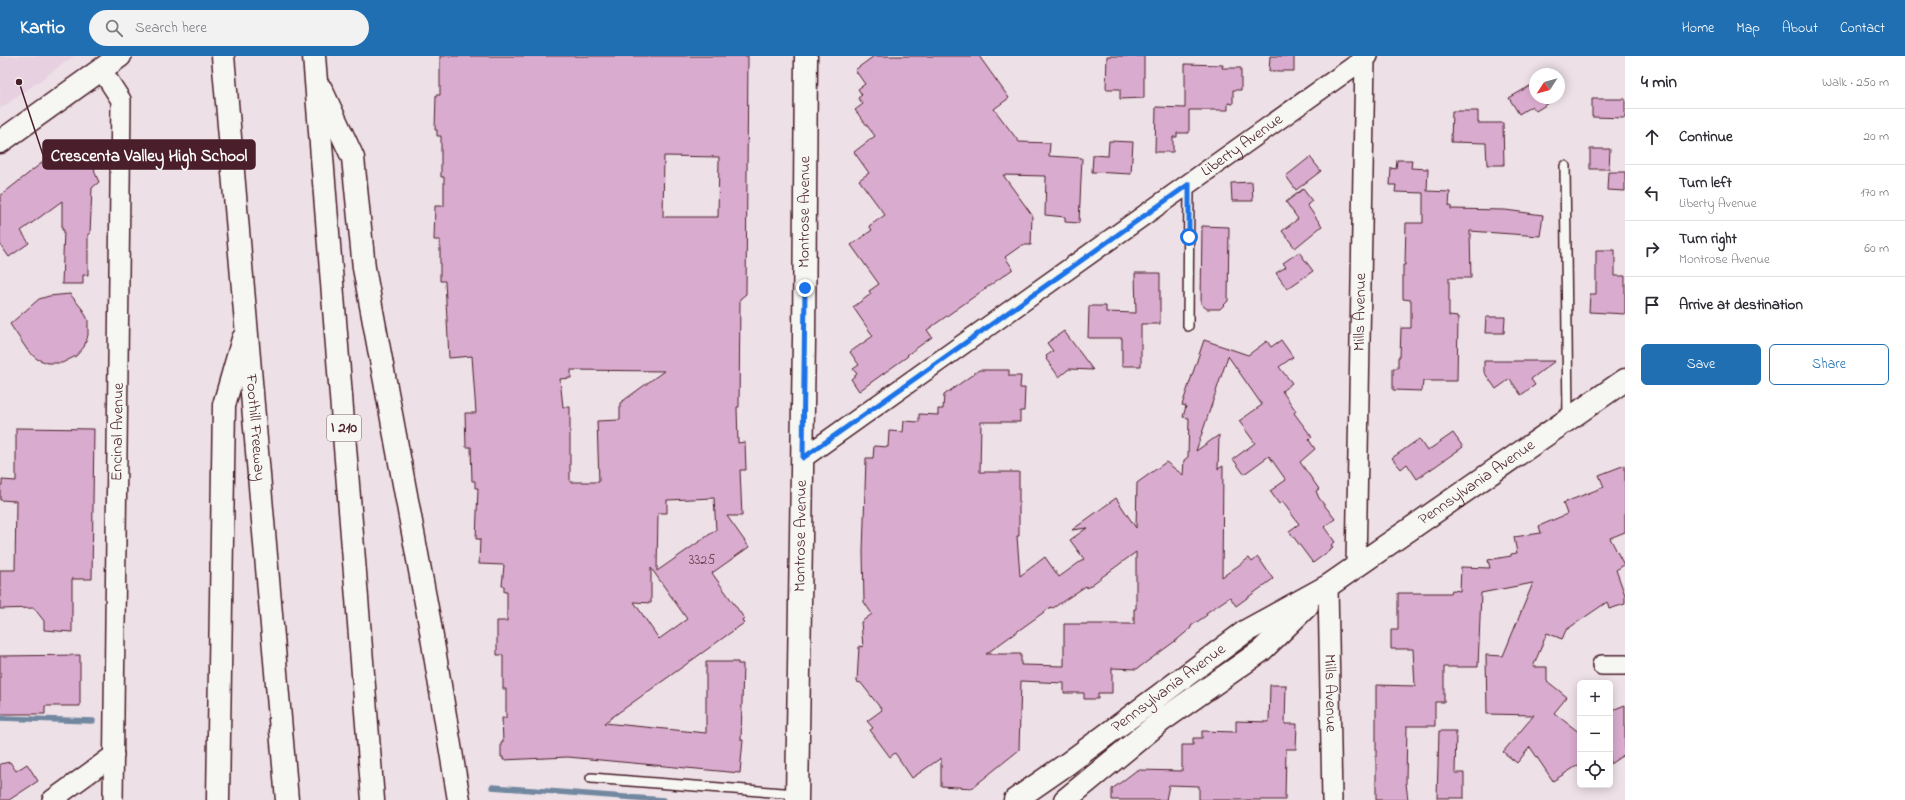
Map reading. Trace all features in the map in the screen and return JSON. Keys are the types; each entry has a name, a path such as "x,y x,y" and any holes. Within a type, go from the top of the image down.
{"main road":[{"path":"0,142 120,56"},
{"name":"Foothill Freeway","path":"223,56 287,800"},
{"name":"I 210","path":"314,56 373,800"},
{"name":"Montrose Avenue","path":"797,797 803,458 806,56"},
{"path":"315,77 353,158 364,268 429,619 460,800"},
{"path":"218,800 224,406 247,326"},
{"name":"Pennsylvania Avenue","path":"1014,800 1067,764 1246,631 1328,586 1625,380"},
{"name":"Pennsylvania Avenue","path":"1066,800 1161,721 1261,651 1328,586"}],"street":[{"name":"Liberty Avenue","path":"803,458 1367,57"},
{"name":"Mills Avenue","path":"1356,566 1367,57"},
{"name":"Encinal Avenue","path":"102,69 121,100 113,800"},
{"name":"Mills Avenue","path":"1328,586 1332,800"},
{"path":"1602,665 1625,665"},
{"path":"52,800 114,755"}],"lane":[{"path":"1565,166 1568,420"},
{"path":"1188,326 1189,184"},
{"path":"591,778 797,797"}],"shaded area":[{"path":"0,56 74,56 0,109"}],"building":[{"path":"440,56 748,56 746,294 740,299 739,407 737,407 738,443 745,442 746,470 740,470 742,516 727,516 749,547 712,573 744,618 742,620 744,623 604,723 706,733 706,662 738,662 738,664 743,664 741,740 743,740 740,773 568,757 503,760 503,757 501,757 501,743 503,742 502,718 506,718 506,689 503,689 503,655 497,655 497,621 507,621 507,592 504,592 504,586 502,586 504,565 479,564 480,539 476,539 478,488 475,488 475,481 472,481 471,447 466,447 465,413 476,413 472,356 449,358 445,281 440,281 440,240 434,240 435,206 444,206 444,177 441,177 441,136 437,136 437,130 435,130 436,95 440,95","holes":["664,156 719,157 718,217 663,217","571,370 664,371 620,403 620,420 597,421 599,482 570,482 570,407 563,407 560,379 571,378","714,498 716,530 657,571 658,513 667,513 667,500","651,568 687,619 659,639 634,602 651,603"]},
{"path":"874,56 979,56 1009,98 994,109 1019,142 1050,143 1049,156 1082,158 1079,223 1065,222 1065,217 1045,215 1046,176 1003,175 1032,215 1031,245 1022,245 1005,257 1013,269 927,330 932,337 859,391 851,379 857,374 853,369 859,365 850,352 873,336 853,307 871,294 869,291 879,284 851,245 872,230 869,226 885,215 859,180 869,173 854,152 875,136 855,110 863,104 858,98 862,95 858,89 865,84 855,70"},
{"path":"1107,56 1144,56 1144,98 1120,99 1120,89 1106,89"},
{"path":"1270,56 1294,56 1294,71 1269,71"},
{"path":"1185,64 1223,65 1222,68 1241,68 1241,90 1233,90 1233,104 1228,103 1228,110 1189,110 1189,133 1177,133 1177,137 1173,137 1173,152 1155,152 1156,107 1185,108"},
{"path":"1529,86 1529,104 1547,104 1536,111 1532,106 1519,114 1509,98"},
{"path":"1592,99 1625,99 1625,118 1592,117"},
{"path":"1452,111 1478,111 1478,123 1503,123 1504,165 1487,165 1486,143 1451,142"},
{"path":"1109,141 1133,142 1131,174 1092,172 1093,155 1108,156"},
{"path":"80,145 94,165 95,173 99,182 92,188 90,234 88,234 88,275 83,275 83,284 62,284 64,230 62,230 62,201 21,231 29,243 9,257 0,244 0,196 63,146 65,150 70,147 73,150"},
{"path":"1590,149 1610,149 1609,169 1590,169"},
{"path":"1310,157 1321,171 1296,190 1286,176"},
{"path":"1397,160 1412,160 1411,168 1428,169 1427,191 1450,192 1449,206 1451,206 1451,209 1505,210 1543,215 1540,236 1470,231 1471,278 1449,278 1449,316 1458,317 1457,381 1423,381 1422,391 1393,390 1393,368 1398,368 1401,328 1411,328 1411,300 1403,299 1403,265 1405,265 1406,223 1423,223 1423,193 1395,192 1396,185 1390,185 1391,168 1396,169"},
{"path":"1608,172 1625,172 1625,191 1607,190"},
{"path":"1252,182 1253,201 1232,201 1231,183"},
{"path":"1303,189 1312,201 1307,205 1322,226 1295,248 1282,231 1298,219 1286,202"},
{"path":"1202,226 1229,227 1228,301 1220,309 1207,309 1201,304"},
{"path":"1596,250 1615,250 1615,276 1625,276 1625,314 1589,312 1590,294 1596,294"},
{"path":"1299,252 1313,271 1287,289 1276,273 1286,267 1283,263"},
{"path":"1135,273 1160,273 1160,324 1141,324 1141,366 1122,366 1122,338 1088,338 1089,306 1106,306 1106,312 1136,313"},
{"path":"70,294 83,310 88,320 88,335 84,347 76,356 62,363 48,363 37,359 28,351 10,324 39,299 49,296"},
{"path":"1486,317 1505,317 1504,333 1485,333"},
{"path":"1064,331 1093,370 1069,369 1059,377 1046,359 1046,356 1053,351 1047,343"},
{"path":"1204,340 1248,355 1267,341 1271,347 1281,340 1293,357 1279,367 1292,383 1282,391 1296,411 1294,413 1312,437 1309,440 1315,449 1300,462 1319,489 1316,491 1319,498 1335,519 1324,527 1335,542 1331,545 1333,548 1313,563 1289,531 1299,524 1282,501 1279,504 1270,491 1286,480 1269,456 1244,474 1233,459 1255,443 1239,421 1262,405 1228,356 1196,451 1219,435 1218,469 1223,466 1222,577 1249,558 1252,562 1258,557 1273,579 1236,606 1230,597 1206,613 1207,615 1191,626 1191,628 1178,639 1137,669 1112,668 1112,693 1098,693 1098,699 1084,699 1084,693 1064,693 1064,683 1021,681 1019,750 972,788 941,786 941,758 912,778 895,753 890,757 870,730 873,728 867,721 882,710 861,683 857,682 859,646 863,647 861,622 872,614 864,602 863,552 866,458 873,458 874,446 888,447 889,431 903,432 904,421 919,422 919,414 938,415 938,409 943,409 944,395 979,370 1009,370 1009,376 1021,376 1020,388 1025,388 1024,411 1020,411 1020,422 981,422 980,472 1019,472 1019,536 1017,536 1020,576 1045,557 1059,577 1084,559 1070,540 1087,528 1072,530 1116,498 1136,528 1137,483 1166,462 1183,475 1184,460 1188,457 1189,418 1183,417 1186,406 1182,405","holes":["1136,552 1136,609 1134,609 1134,624 1064,624 1064,666 1021,665 1021,654 986,654 1051,607 1053,608 1086,586 1087,588"]},
{"path":"1484,361 1555,361 1531,379 1535,385 1521,395 1510,379 1496,389 1484,372"},
{"path":"16,428 94,429 92,579 72,579 72,632 44,630 44,621 34,608 0,609 0,570 15,570 16,501 0,500 0,485 2,485 2,480 16,481"},
{"path":"1453,433 1463,447 1417,479 1407,464 1401,469 1392,458 1419,439 1427,451"},
{"path":"1625,465 1625,532 1610,538 1624,565 1616,570 1625,595 1625,604 1609,609 1607,602 1566,630 1562,639 1547,633 1533,667 1547,667 1547,681 1567,697 1554,713 1577,731 1577,766 1553,781 1530,747 1517,763 1503,752 1534,715 1487,714 1486,655 1503,656 1533,583 1481,593 1478,667 1444,667 1444,702 1435,702 1435,726 1407,726 1406,783 1408,800 1376,800 1376,685 1415,686 1413,649 1391,649 1391,630 1398,630 1398,593 1451,593 1452,590 1460,591 1461,567 1490,568 1488,560 1511,556 1511,554 1517,553 1514,537 1541,533 1539,526 1567,514 1563,503 1604,487 1599,475"},
{"path":"80,655 80,706 45,706 45,714 0,714 0,656"},
{"path":"1270,685 1286,685 1285,724 1297,724 1296,749 1286,749 1285,800 1199,800 1199,786 1169,785 1166,800 1112,800 1112,789 1137,770 1182,771 1182,745 1193,745 1193,738 1202,738 1202,731 1236,732 1236,721 1269,722"},
{"path":"1625,705 1625,754 1613,762 1613,716 1613,710"},
{"path":"1439,731 1456,731 1455,773 1464,773 1464,798 1437,798"},
{"path":"10,762 16,771 27,764 38,781 9,800 0,800 0,764"}],"waterway":[{"path":"0,718 93,721"},
{"path":"492,787 664,800"}],"place":[{"name":"Crescenta Valley High School","path":"19,82"}],"route":[{"path":"805,288 803,458 1189,184 1189,237"}]}
